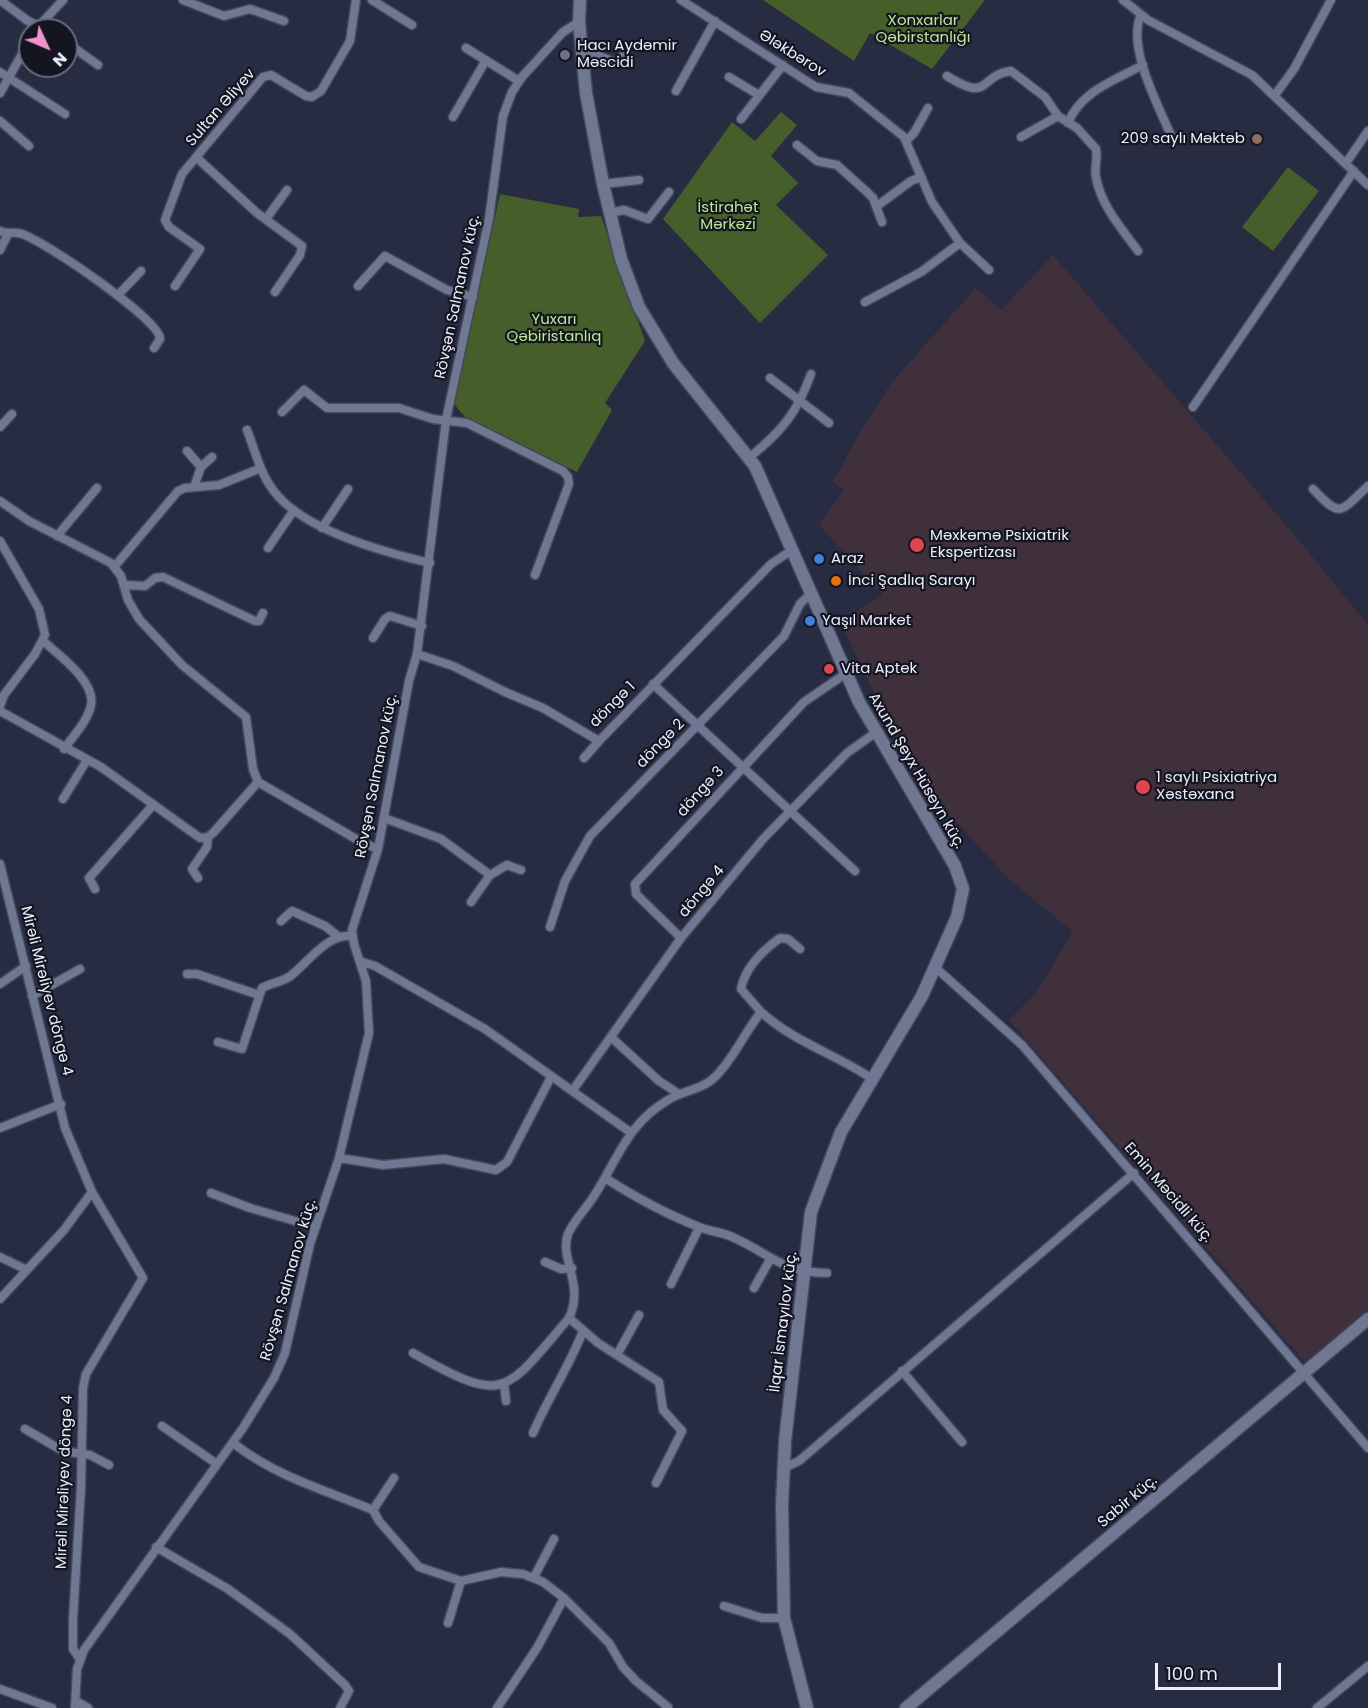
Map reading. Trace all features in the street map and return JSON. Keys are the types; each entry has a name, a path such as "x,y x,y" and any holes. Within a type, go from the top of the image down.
{"main road":[{"name":"Axund Şeyx Hüseyn küç.","path":"580,0 579,22 591,123 609,213 631,289 646,322 692,388 750,457 845,674 875,733 961,879 963,889 961,905 936,968"},
{"name":"İlqar İsmayılov küç.","path":"807,1708 784,1618 782,1587 784,1468 814,1200 841,1132 871,1078 914,1011 936,968"},
{"name":"Sabir küç.","path":"906,1708 1368,1319"}],"street":[{"path":"0,0 24,18"},
{"path":"46,18 63,0"},
{"path":"183,0 224,16 250,9 284,21"},
{"name":"Sultan Əliyev","path":"176,286 200,249 169,227 165,215 179,179 263,77 271,75 306,96 312,97 321,91 350,41 356,0"},
{"path":"372,0 412,25"},
{"name":"Ələkbərov","path":"681,0 816,87 849,93 907,140"},
{"path":"1275,96 1294,69 1331,0"},
{"path":"1127,1 1141,15 1244,69 1368,185"},
{"path":"1141,15 1136,28 1143,65 1173,140"},
{"path":"676,91 715,21"},
{"name":"Rövşən Salmanov küç.","path":"79,1658 156,1547 233,1443 280,1366 316,1227 339,1158 369,1033 366,981 362,962 351,936 354,919 378,849 409,681 417,654 446,420 489,219 503,116 519,81 563,32 579,22"},
{"path":"466,48 519,81"},
{"path":"78,51 98,65"},
{"path":"583,55 597,55 617,63 623,56"},
{"path":"453,117 486,60"},
{"path":"0,93 18,63"},
{"path":"741,118 783,65"},
{"path":"1068,123 1078,103 1143,65"},
{"path":"947,76 964,86 977,88 1011,71 1045,97 1058,116 1077,128 1096,148 1095,172 1101,195 1108,210 1138,251"},
{"path":"0,72 65,114"},
{"path":"729,77 759,95"},
{"path":"928,108 914,133 907,140 932,202 960,243 989,270"},
{"path":"1021,137 1058,116"},
{"path":"0,121 29,146"},
{"path":"1346,163 1368,131"},
{"path":"797,145 816,161 837,165 873,198 882,222"},
{"path":"196,157 266,219 302,246 300,255 275,292"},
{"path":"1193,407 1354,171"},
{"path":"877,206 911,181 921,177"},
{"path":"603,184 639,180"},
{"path":"266,219 287,190"},
{"path":"609,213 624,210 648,219 669,192"},
{"path":"0,250 4,233 26,236 118,295 157,328 160,339 154,348"},
{"path":"865,302 921,272 960,243"},
{"path":"358,286 386,256 447,290 473,297"},
{"path":"118,295 141,271"},
{"path":"750,457 784,427 801,403 812,374"},
{"path":"770,378 830,423"},
{"path":"282,411 304,390 327,408 399,408 433,419 476,427 563,471 568,477 569,484 535,575"},
{"path":"0,427 12,414"},
{"path":"247,430 261,468 274,491 294,510 322,528 430,562"},
{"path":"187,451 201,467"},
{"path":"194,487 201,467 212,457"},
{"path":"115,566 172,497 185,488 211,487 261,468"},
{"path":"1313,489 1330,507 1337,510 1344,509 1368,486"},
{"path":"57,536 97,488"},
{"path":"322,528 348,489"},
{"path":"0,501 57,536 115,566 132,609 182,664 246,717 253,769 258,782 363,843 378,849"},
{"path":"268,548 294,510"},
{"path":"0,541 39,609 45,627 44,641 4,695 0,706"},
{"name":"döngə 1","path":"417,654 445,663 543,708 599,741 771,564 792,550"},
{"path":"124,585 149,586 154,578 163,577 255,621 259,621 263,613"},
{"name":"döngə 2","path":"550,927 565,881 590,836 784,636 800,604 811,593"},
{"path":"373,638 385,619 390,616 422,626"},
{"path":"44,641 80,675 91,694 92,704 88,713 64,749"},
{"name":"döngə 3","path":"681,938 636,894 635,885 742,766 804,702 845,674"},
{"path":"653,684 855,871"},
{"path":"0,711 87,760 200,838 208,837"},
{"name":"döngə 4","path":"573,1090 681,938 790,810 847,753 875,733"},
{"path":"584,758 599,741"},
{"path":"63,799 87,760"},
{"path":"198,878 192,869 207,847 208,837 258,782"},
{"path":"95,890 89,878 153,805"},
{"path":"384,818 441,839 490,875"},
{"name":"Mirəli Mirəliyev döngə 4","path":"0,864 61,1104 65,1128 92,1192 112,1230 140,1269 143,1278 84,1380 81,1399 82,1454 73,1619 74,1648 79,1658"},
{"path":"471,902 490,875 507,865 521,870"},
{"path":"281,921 292,911 300,913 339,937"},
{"path":"218,1042 242,1049 262,988 290,976 339,937 351,936"},
{"path":"800,949 788,939 780,938 760,953 750,968 741,990 777,1026 811,1047 871,1078"},
{"path":"362,962 375,966 485,1029 630,1132"},
{"path":"0,984 26,966"},
{"name":"Emin Məcidli küç.","path":"936,968 1022,1046 1134,1173 1368,1448"},
{"path":"32,996 80,969"},
{"path":"187,974 197,974 259,994"},
{"path":"413,1353 477,1385 504,1384 523,1372 574,1309 576,1288 567,1251 567,1236 605,1178 630,1132 653,1110 679,1094 699,1088 716,1077 761,1012"},
{"path":"612,1038 654,1077 679,1094"},
{"path":"339,1158 383,1165 444,1160 496,1170 507,1162 551,1077"},
{"path":"0,1128 61,1104"},
{"path":"784,1468 799,1461 1134,1173"},
{"path":"605,1178 662,1211 699,1228 731,1237 784,1267 805,1273 827,1273"},
{"path":"0,1299 25,1269 64,1230 92,1192"},
{"path":"211,1193 250,1208 316,1227"},
{"path":"670,1284 699,1228"},
{"path":"0,1257 25,1269"},
{"path":"754,1288 771,1258"},
{"path":"545,1262 561,1269 572,1268"},
{"path":"617,1355 639,1315"},
{"path":"569,1318 583,1331 658,1382 663,1410 680,1427 680,1435 656,1483"},
{"path":"533,1433 542,1412 569,1366 583,1331"},
{"path":"902,1371 962,1442"},
{"path":"504,1384 506,1401"},
{"path":"162,1426 217,1464"},
{"path":"25,1429 50,1445 109,1465"},
{"path":"233,1443 259,1463 282,1475 373,1510 392,1538 419,1567 461,1581 501,1572 534,1577 564,1598 609,1643 628,1674 668,1707"},
{"path":"373,1510 394,1478"},
{"path":"534,1577 554,1539"},
{"path":"156,1547 228,1589 290,1634 345,1685 349,1691 340,1708"},
{"path":"448,1623 461,1581"},
{"path":"497,1708 537,1647 564,1598"},
{"path":"724,1606 762,1618 784,1618"},
{"path":"79,1658 76,1704 87,1708"},
{"path":"1317,1708 1368,1666"},
{"path":"0,1689 52,1708"}],"shaded area":[{"name":"1 saylı Psixiatriya Xəstəxana","path":"1053,255 1297,538 1368,625 1368,1310 1305,1362 1009,1020 1036,993 1073,932 1008,878 947,812 935,821 840,621 883,595 819,525 844,490 833,482 855,441 891,383 976,288 1001,310"}],"green space":[{"name":"Xonxarlar Qəbirstanlığı","path":"763,0 985,0 932,69 870,33 854,61"},
{"name":"İstirahət Mərkəzi","path":"781,112 797,125 771,156 798,183 776,205 828,255 760,323 663,219 732,122 755,141"},
{"path":"1288,167 1319,191 1273,251 1242,227"},
{"name":"Yuxarı Qəbiristanlıq","path":"500,194 579,209 578,217 601,216 645,341 605,403 612,410 577,472 465,417 454,404"}],"place":[{"name":"Hacı Aydəmir Məscidi","path":"565,55"},
{"name":"209 saylı Məktəb","path":"1257,139"},
{"name":"Məxkəmə Psixiatrik Ekspertizası","path":"917,545"},
{"name":"Araz","path":"819,559"},
{"name":"İnci Şadlıq Sarayı","path":"836,581"},
{"name":"Yaşıl Market","path":"810,621"},
{"name":"Vita Aptek","path":"829,669"},
{"name":"1 saylı Psixiatriya Xəstəxana","path":"1143,787"}]}
